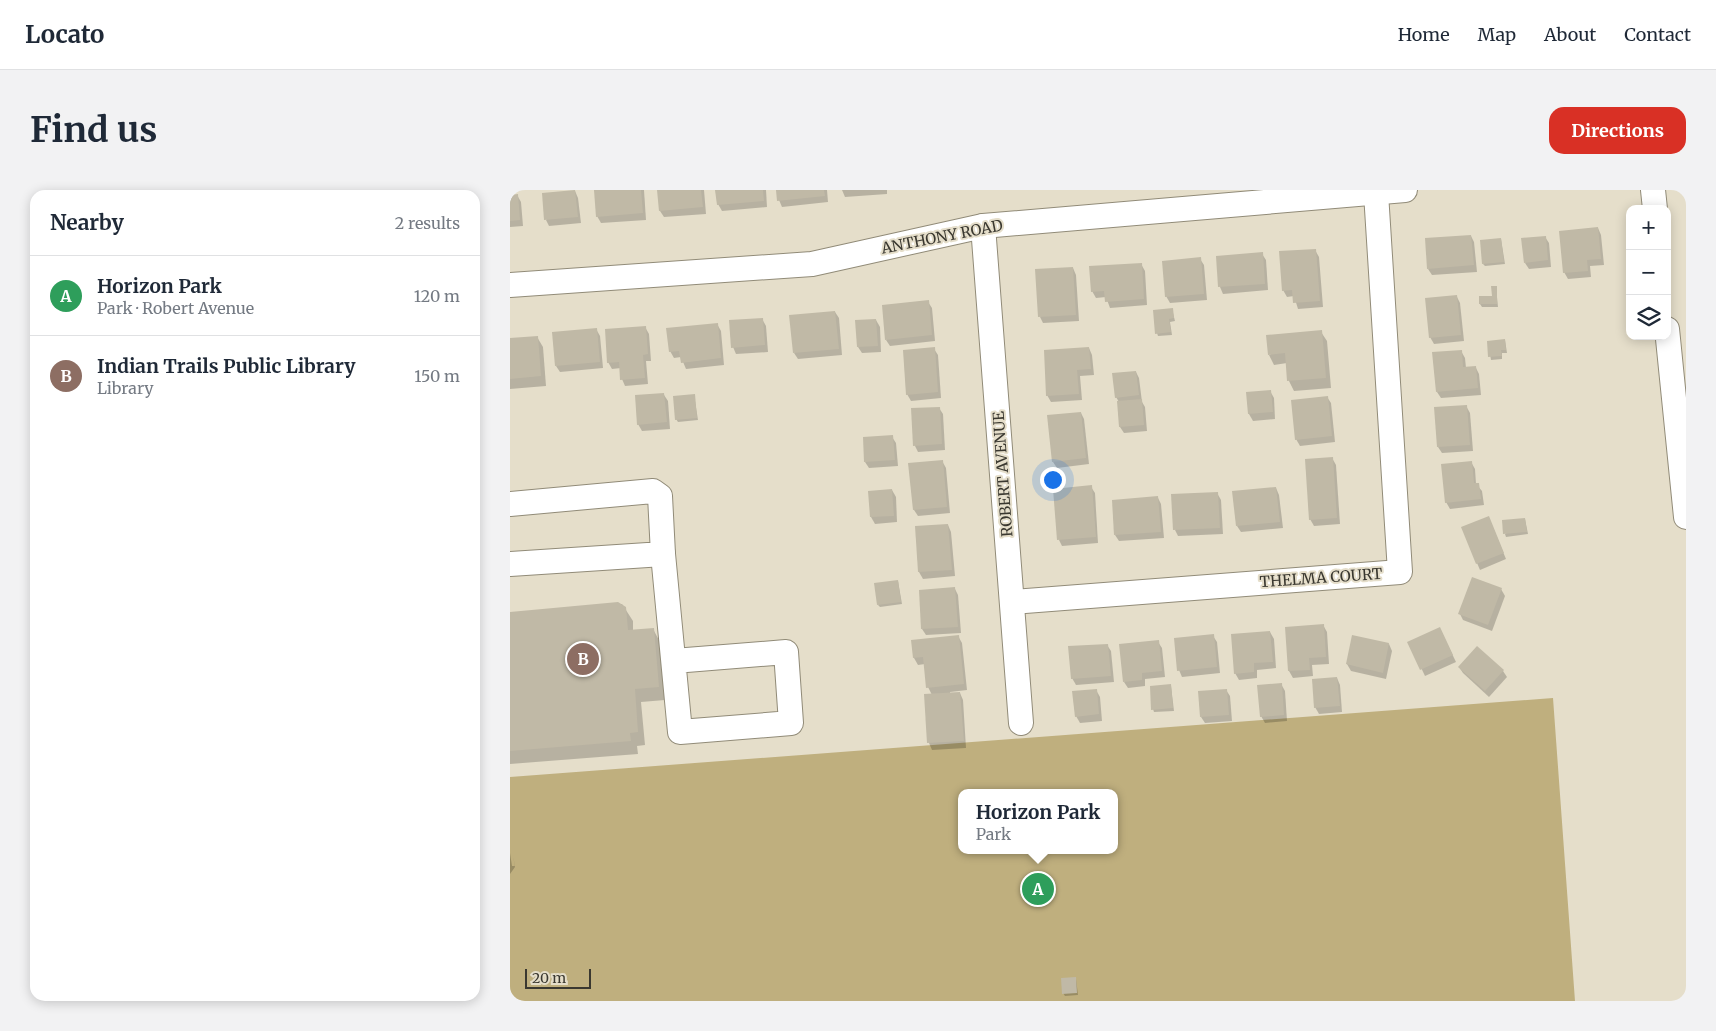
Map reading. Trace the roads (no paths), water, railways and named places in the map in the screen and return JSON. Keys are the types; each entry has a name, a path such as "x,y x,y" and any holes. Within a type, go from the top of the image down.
{"street":[{"name":"ANTHONY ROAD","path":"510,285 812,264 984,226 1405,190"},
{"path":"1653,190 1655,205"},
{"name":"THELMA COURT","path":"1013,602 1400,572 1376,193"},
{"name":"ROBERT AVENUE","path":"984,226 1021,722"},
{"path":"1668,340 1686,518"},
{"path":"510,504 653,491 660,496 663,554 680,732 791,723 786,652 674,661"},
{"path":"510,564 663,554"}],"place":[{"name":"Indian Trails Public Library","path":"583,659"},
{"name":"Horizon Park","path":"1038,889"}]}
